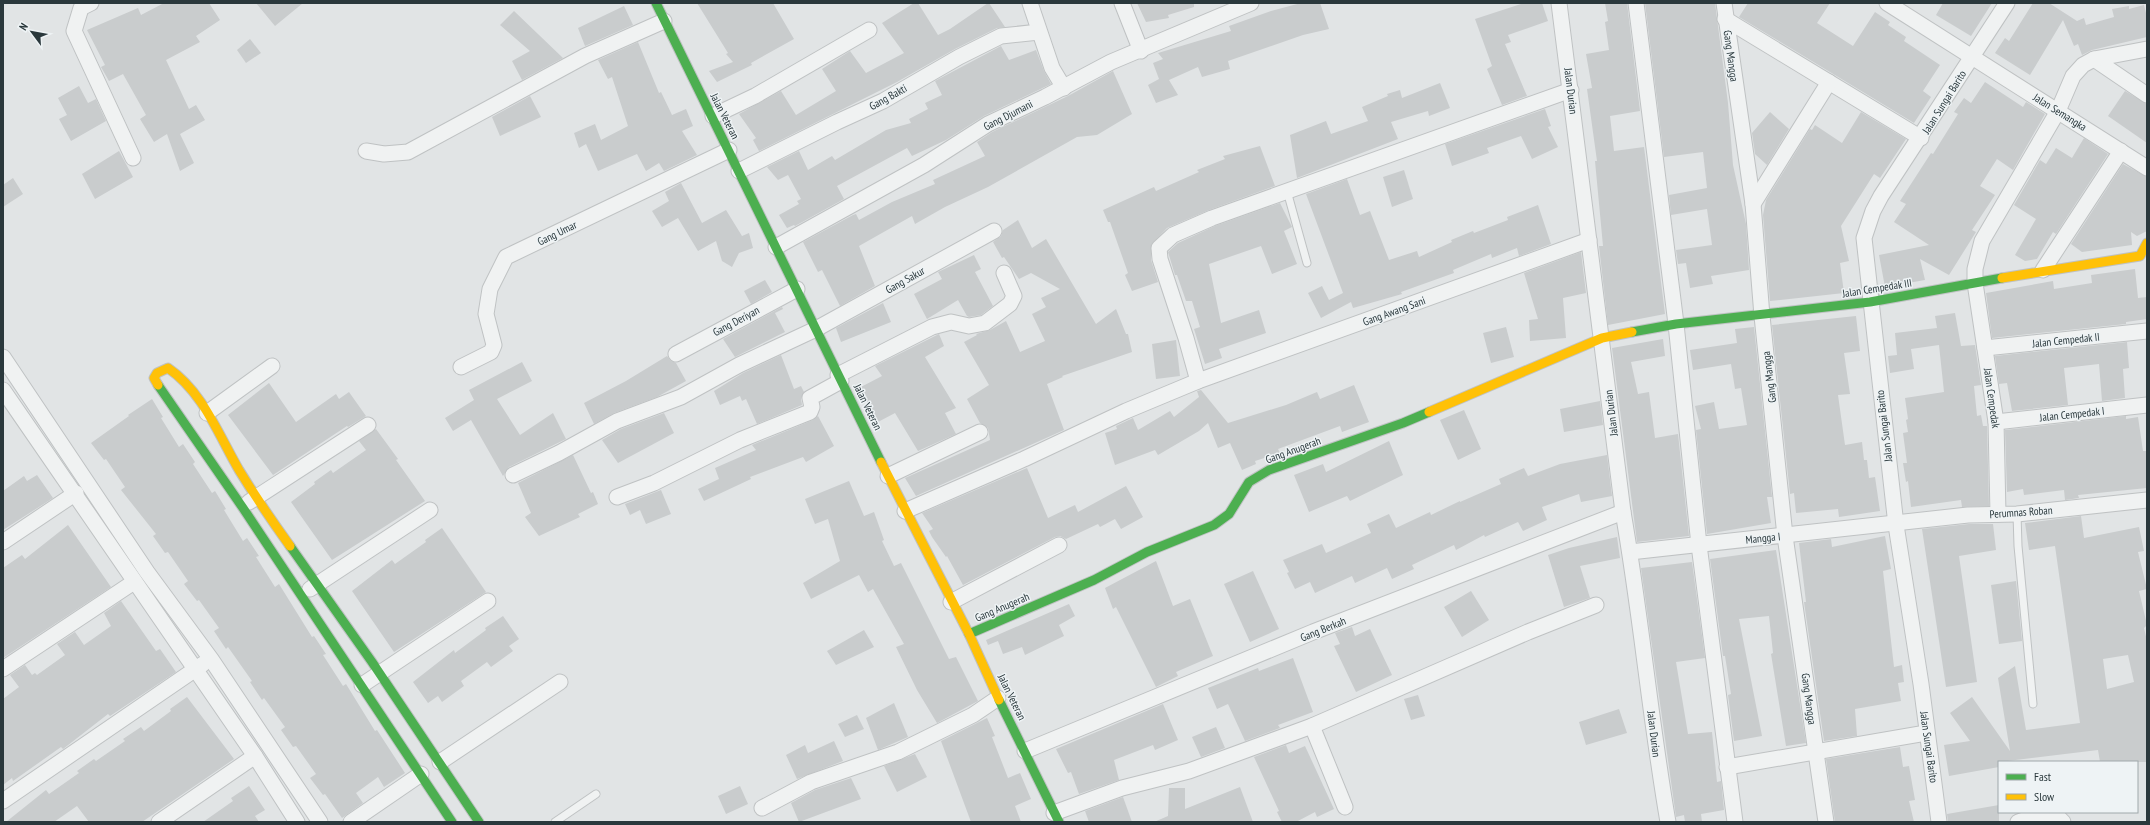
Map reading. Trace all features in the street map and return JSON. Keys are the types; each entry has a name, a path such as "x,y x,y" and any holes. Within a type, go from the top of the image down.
{"street":[{"path":"91,3 81,8 74,31 133,158"},
{"name":"Jalan Veteran","path":"656,3 713,116 905,511 969,634 1056,818"},
{"path":"1030,3 1052,68 1064,88"},
{"path":"1122,3 1141,51"},
{"name":"Gang Djumani","path":"776,247 924,165 988,124 1064,88 1111,62 1141,51 1251,3"},
{"name":"Jalan Durian","path":"1560,3 1572,90 1623,512 1630,552 1659,770 1668,822"},
{"path":"1636,3 1676,324 1699,545 1735,822"},
{"name":"Gang Mangga","path":"1724,3 1725,19 1752,204 1785,536 1826,822"},
{"name":"Jalan Sungai Barito","path":"1939,822 1896,524 1864,238 1867,226 1881,196 1921,138 2007,3"},
{"name":"Jalan Sungai Barito","path":"1892,4 1972,58"},
{"path":"1725,19 1921,138"},
{"path":"366,151 384,154 408,152 585,56 664,21"},
{"path":"713,116 755,96 869,30"},
{"name":"Gang Bakti","path":"739,171 837,122 883,101 959,57 1001,36 1039,32"},
{"path":"2094,59 2147,49"},
{"name":"Jalan Semangka","path":"1972,58 2147,168"},
{"path":"2094,59 2147,95"},
{"name":"Jalan Cempedak","path":"1998,514 1996,422 1975,283 1975,269 1982,240 2058,111 2073,76 2084,65 2094,59"},
{"path":"1752,204 1829,82"},
{"path":"1198,381 1186,338 1160,259 1159,248 1173,235 1212,218 1572,90"},
{"name":"Gang Umar","path":"461,368 491,352 494,345 486,314 490,289 506,258 729,150"},
{"path":"2043,270 2121,151"},
{"name":"Gang Sakur","path":"513,475 559,453 617,421 681,397 746,362 816,329 994,231"},
{"name":"Gang Awang Sani","path":"905,511 1024,459 1126,411 1198,381 1589,240"},
{"name":"Jalan Cempedak III","path":"1602,338 1676,324 1762,316 1870,302 2145,253"},
{"path":"617,497 654,483 740,440 810,412 812,407 810,398 840,378 932,327 951,322 969,326 985,323 1010,304 1014,296 1004,273"},
{"name":"Gang Deriyan","path":"676,354 797,289"},
{"name":"Jalan Cempedak II","path":"1985,348 2147,332"},
{"name":"Gang Anugerah","path":"969,634 1094,580 1147,552 1214,525 1229,514 1249,482 1269,470 1403,423 1602,338"},
{"path":"3,358 147,572 211,659 320,822"},
{"path":"207,413 272,366"},
{"path":"452,822 362,685 300,596 243,508 166,399 154,378 157,373 168,368 175,372 184,381 207,413 256,497 380,673 479,822"},
{"path":"3,390 76,493 134,582 255,756 297,822"},
{"name":"Jalan Cempedak I","path":"1996,422 2147,405"},
{"path":"243,508 256,497 368,426"},
{"path":"888,476 980,432"},
{"path":"3,542 76,493"},
{"name":"Perumnas Roban","path":"1896,524 1968,515 2017,514 2147,500"},
{"path":"300,596 430,510"},
{"name":"Gang Berkah","path":"1025,751 1313,632 1623,512"},
{"name":"Mangga I","path":"1630,552 1896,524"},
{"path":"952,602 1059,545"},
{"path":"3,669 134,582"},
{"path":"362,685 488,601"},
{"path":"1056,818 1122,788 1189,772 1312,726 1528,632 1596,605"},
{"path":"3,801 211,659"},
{"path":"440,762 560,682"},
{"path":"762,808 811,782 898,752 973,715 998,698"},
{"path":"1312,726 1345,807"},
{"path":"1727,767 1926,733"},
{"path":"159,822 255,756"},
{"path":"351,822 420,774"},
{"path":"2018,822 2044,814 2053,815 2063,822"}],"lane":[{"path":"1287,191 1307,263"},
{"path":"2017,514 2018,546 2033,704"},
{"path":"555,822 596,794"}],"building":[{"path":"164,3 209,3 220,20 196,36 200,42 166,60 189,109 196,105 205,120 180,134 194,163 180,171 167,134 154,142 140,119 146,115 123,74 109,81 101,67 105,65 87,30 138,8 141,15"},
{"path":"256,3 303,3 275,26"},
{"path":"697,3 773,3 794,39 751,63 752,65 717,82 709,71 733,62 726,54 728,53"},
{"path":"914,3 918,3 938,35 950,29 988,3 1005,27 997,28 955,49 897,82 759,151 753,140 756,138 739,114 781,91 796,115 836,91 822,69 850,51 866,73 904,53 882,23"},
{"path":"1137,3 1194,3 1194,7 1168,15 1169,18 1146,22"},
{"path":"1301,3 1320,3 1329,29 1303,35 1228,61 1230,69 1202,77 1198,67 1169,80 1178,95 1156,103 1148,85 1159,79 1153,63 1163,59 1158,53 1231,31 1229,26 1271,11"},
{"path":"1524,3 1542,3 1548,21 1508,35 1511,42 1505,44 1527,96 1502,105 1487,69 1492,66 1475,19"},
{"path":"1605,3 1627,3 1640,111 1610,116 1614,151 1644,147 1665,314 1608,325 1599,246 1603,246 1595,161 1597,161 1587,89 1592,88 1586,54 1609,50 1605,22 1608,21"},
{"path":"1645,3 1715,3 1728,103 1733,165 1746,224 1749,270 1711,276 1713,284 1690,288 1686,263 1678,264 1676,250 1712,245 1707,209 1671,215 1669,195 1707,188 1703,152 1664,157"},
{"path":"1748,3 1830,3 1817,23 1853,46 1875,12 1890,22 1888,25 1906,37 1904,41 1940,65 1923,91 1931,97 1914,123 1739,17"},
{"path":"1943,3 1992,3 1971,36 1936,15"},
{"path":"2033,3 2049,3 2077,21 2084,18 2086,25 2114,17 2112,9 2129,6 2129,9 2144,5 2147,17 2147,37 2092,50 2082,55 2078,44 2074,46 2063,20 2030,75 1995,53 2005,38 2009,41"},
{"path":"624,6 633,25 585,46 578,28"},
{"path":"514,11 563,58 522,80 512,61 530,51 500,25"},
{"path":"250,39 261,53 246,63 237,50"},
{"path":"638,42 659,93 661,92 672,115 686,109 693,126 682,131 697,155 664,171 659,163 646,171 637,154 598,171 586,144 579,148 574,133 595,124 601,140 628,126 612,77 608,79 598,60"},
{"path":"1001,46 1009,60 1036,50 1051,84 984,116 946,140 912,156 907,148 837,186 844,199 795,226 794,225 787,228 779,215 799,204 797,201 801,199 788,175 778,180 767,167 799,151 808,170 832,156 835,160 886,130 911,123 909,119 928,109 925,103 942,95 935,81"},
{"path":"1113,71 1132,114 1097,135 1077,137 988,187 945,207 915,224 912,216 859,246 875,286 840,306 822,270 818,272 803,242 853,215 856,214 859,220 892,202 935,184 933,180 985,156 977,142 992,132 1068,96"},
{"path":"1985,82 2023,107 2026,102 2045,114 2013,170 1997,159 1980,186 1995,195 1972,230 1976,232 1949,275 1920,259 1925,280 1885,287 1879,255 1929,245 1894,222 1906,204 1900,201 1931,153 1933,154 1958,114 1954,112 1964,98 1971,103"},
{"path":"1440,83 1450,108 1429,116 1428,111 1391,122 1398,139 1297,178 1290,135 1326,121 1331,134 1368,121 1362,107 1388,96 1387,94 1400,90 1402,98"},
{"path":"79,86 88,103 96,99 106,121 71,141 59,119 67,115 58,98"},
{"path":"2125,91 2147,104 2147,143 2108,116"},
{"path":"530,96 541,117 500,136 492,117"},
{"path":"1545,109 1551,126 1548,127 1558,147 1532,159 1521,136 1487,148 1489,153 1452,166 1445,144"},
{"path":"1770,112 1789,129 1767,165 1755,154 1752,133"},
{"path":"1861,112 1906,139 1880,178 1874,174 1841,226 1849,261 1840,263 1844,293 1770,301 1763,215 1766,200 1810,129 1812,130 1815,125 1842,143"},
{"path":"2084,138 2108,154 2056,234 2053,232 2037,259 2025,261 2015,255 2036,219 2014,205 2040,160 2046,164 2056,148 2072,158"},
{"path":"1260,146 1275,186 1209,210 1167,228 1151,245 1151,260 1158,282 1132,291 1125,275 1128,273 1110,222 1108,222 1103,210 1154,187 1156,191 1199,172 1197,170 1225,159 1223,156"},
{"path":"119,151 133,177 95,199 82,174"},
{"path":"2123,164 2147,177 2147,231 2137,236 2131,232 2132,245 2082,252 2071,244"},
{"path":"1404,170 1413,199 1392,207 1383,177"},
{"path":"13,178 23,194 3,207 3,185"},
{"path":"1347,179 1360,215 1370,211 1389,260 1417,251 1419,257 1452,242 1451,240 1473,231 1474,233 1508,220 1507,217 1538,205 1551,244 1519,256 1517,248 1492,258 1491,254 1453,270 1454,273 1401,292 1402,294 1353,308 1351,302 1321,318 1308,293 1322,286 1329,300 1343,293 1306,194"},
{"path":"681,183 702,223 726,210 742,236 749,233 753,248 739,253 732,267 722,261 716,241 698,251 678,218 662,227 652,211 669,201 665,192"},
{"path":"1280,203 1292,227 1284,231 1297,264 1272,274 1261,246 1209,264 1221,323 1259,310 1266,333 1219,349 1222,358 1205,364 1194,329 1200,327 1192,301 1186,301 1177,275 1175,275 1168,252 1178,243 1215,226"},
{"path":"1018,220 1032,248 1046,239 1096,324 1116,309 1126,334 1128,334 1132,352 1062,376 1063,377 1047,384 1064,430 916,496 905,478 990,440 988,428 980,423 967,399 989,385 964,342 977,335 976,334 990,330 1006,321 1020,352 1045,341 1032,314 1046,307 1041,298 1060,289 1031,273 1019,279 1004,257 1002,258 993,242 1001,236 1003,230"},
{"path":"1581,252 1586,293 1563,298 1566,338 1530,341 1529,320 1538,319 1524,273"},
{"path":"974,255 981,269 975,272 993,306 981,315 969,317 958,300 927,319 914,294 942,279 938,272"},
{"path":"2135,269 2138,298 2147,297 2147,319 2126,322 2126,324 1992,338 1986,293 2053,281 2054,289 2092,283 2091,275"},
{"path":"765,280 772,292 751,304 744,291"},
{"path":"883,303 891,322 841,342 836,328"},
{"path":"782,307 783,309 775,313 785,332 735,357 723,339"},
{"path":"1955,313 1961,346 1975,345 1981,385 1974,386 1977,416 1981,415 1983,426 1987,426 1989,506 1962,507 1961,500 1911,507 1908,481 1906,482 1903,463 1907,463 1903,433 1908,432 1905,398 1944,392 1939,345 1911,349 1914,369 1890,373 1888,356 1897,355 1895,333 1937,328 1935,316"},
{"path":"1856,316 1860,351 1844,353 1850,394 1838,395 1845,445 1862,442 1864,460 1867,460 1869,478 1875,477 1880,511 1839,517 1838,509 1796,513 1794,493 1790,494 1772,325"},
{"path":"1506,327 1514,357 1491,363 1483,333"},
{"path":"1754,327 1772,497 1767,497 1771,523 1707,534 1696,430 1701,429 1695,406 1714,402 1719,429 1747,425 1741,388 1735,389 1731,364 1693,370 1690,350 1737,343 1735,329"},
{"path":"939,334 944,346 925,357 956,408 945,413 956,434 918,451 895,413 878,422 859,388 882,376 875,366"},
{"path":"1663,339 1665,356 1631,362 1638,394 1649,392 1655,438 1678,434 1689,536 1637,542 1612,348"},
{"path":"1176,340 1180,376 1156,379 1152,344"},
{"path":"2127,342 2129,368 2123,369 2125,398 2102,401 2099,364 2064,368 2068,405 2012,411 2007,383 1999,384 1995,356"},
{"path":"781,355 794,389 801,386 804,392 801,399 802,405 757,424 746,399 742,401 740,396 720,405 714,391 743,373"},
{"path":"667,356 671,361 676,363 686,381 657,397 614,413 594,424 584,403 626,381"},
{"path":"522,362 532,381 497,399 520,435 553,413 566,439 509,467 503,476 471,420 453,431 445,418 474,400 469,390"},
{"path":"269,383 296,422 336,394 339,399 349,392 366,416 348,427 347,426 273,475 228,415"},
{"path":"1354,385 1369,422 1342,432 1340,426 1278,449 1280,453 1255,461 1256,464 1242,470 1230,443 1218,448 1208,423 1199,431 1158,455 1155,450 1115,465 1105,433 1117,429 1116,426 1133,418 1138,430 1170,411 1174,417 1199,397 1197,391 1201,390 1228,423 1286,405 1317,392 1320,399"},
{"path":"152,399 163,417 161,418 179,447 183,444 195,462 193,464 212,493 215,491 226,509 224,510 243,541 247,538 259,556 256,557 275,587 279,584 312,637 314,636 326,654 323,655 343,686 346,684 375,731 377,730 405,773 384,787 378,777 356,793 363,803 342,818 325,794 323,795 310,778 316,774 296,746 293,747 281,730 285,727 264,698 262,700 250,682 252,681 228,647 226,649 214,631 219,628 199,600 197,601 184,584 188,581 168,552 165,553 153,536 156,534 121,490 125,487 106,459 104,460 91,443"},
{"path":"1600,401 1603,425 1564,432 1560,409"},
{"path":"1464,410 1481,449 1458,460 1440,420"},
{"path":"664,413 674,433 618,463 602,440 621,429"},
{"path":"818,416 834,446 806,462 803,457 750,477 751,479 704,501 698,489 719,479 715,468 756,450 752,445 813,420"},
{"path":"2126,416 2126,419 2138,417 2143,451 2147,451 2147,488 2078,495 2079,498 2065,500 2064,490 2024,495 2023,489 2007,492 2005,430"},
{"path":"376,429 398,459 396,460 425,501 332,560 291,502 315,484 314,482 331,470 333,473 366,450 359,441"},
{"path":"1389,441 1403,475 1350,501 1347,496 1309,512 1294,475 1323,464 1326,472"},
{"path":"573,455 591,493 593,492 598,504 578,514 580,517 539,536 525,517 531,513 518,483"},
{"path":"1607,455 1612,496 1581,502 1579,494 1542,507 1547,520 1523,531 1518,522 1485,537 1484,535 1456,550 1454,545 1412,565 1414,569 1392,579 1387,568 1355,583 1352,576 1315,593 1310,582 1295,589 1287,573 1289,572 1283,560 1322,544 1326,553 1371,533 1367,524 1389,514 1396,528 1430,512 1431,515 1501,484 1499,479 1524,468 1528,476 1560,464"},
{"path":"1027,468 1048,518 1075,505 1078,512 1126,486 1143,517 1121,529 1115,519 1100,527 1098,524 1066,539 1060,536 1055,537 963,585 947,556 946,557 932,537 929,531 933,529 922,513"},
{"path":"37,475 53,498 3,530 3,491 24,476 27,481"},
{"path":"849,481 864,516 874,512 884,540 882,541 894,566 901,563 949,659 956,657 978,701 937,723 917,690 896,647 904,644 873,589 868,592 859,575 811,599 803,583 840,561 828,519 815,524 805,499"},
{"path":"661,490 671,514 646,524 640,510 630,515 625,504"},
{"path":"2081,516 2084,538 2139,527 2144,551 2138,552 2147,589 2139,591 2147,625 2144,628 2147,641 2147,762 2100,761 2098,750 1998,761 1998,767 1949,776 1944,745 1970,741 1950,713 1972,697 2010,751 1998,678 2015,666 2026,730 2080,723 2055,546 2029,550 2025,523","holes":["2128,655 2134,682 2107,689 2103,659"]},
{"path":"1969,524 1993,524 1996,550 1959,556 1977,682 1946,687 1922,529"},
{"path":"68,525 111,587 3,658 3,568 22,555 25,559"},
{"path":"442,528 486,592 394,652 352,591 392,560 395,564 426,542 425,540"},
{"path":"1885,536 1891,569 1883,571 1894,667 1902,665 1904,682 1898,683 1901,701 1855,709 1857,736 1824,741 1804,602 1806,602 1799,543 1831,539 1832,547"},
{"path":"1617,537 1620,558 1580,566 1590,598 1564,607 1548,555 1569,548"},
{"path":"1776,550 1806,743 1786,746 1771,654 1773,653 1769,616 1739,619 1762,736 1734,741 1728,695 1731,694 1725,656 1723,656 1710,559"},
{"path":"1156,561 1173,606 1190,599 1213,656 1176,672 1178,676 1156,687 1116,607 1113,609 1105,588"},
{"path":"1692,562 1705,658 1676,662 1688,734 1712,732 1717,782 1721,781 1724,810 1701,814 1702,822 1685,822 1684,815 1676,817 1641,568"},
{"path":"1253,571 1279,629 1250,642 1224,584"},
{"path":"2016,581 2022,641 1999,644 1991,585"},
{"path":"1471,591 1489,620 1462,637 1444,607"},
{"path":"121,601 156,651 160,649 176,672 110,716 108,714 63,749 61,747 13,781 12,778 3,785 3,699 19,687 10,675 25,665 32,675 35,673 37,675 65,655 57,644 75,632 84,645 111,626 104,613"},
{"path":"1069,604 1075,616 1059,625 1064,636 1025,655 1022,647 1003,654 998,641 988,645 986,640"},
{"path":"503,616 519,639 509,646 513,651 491,667 487,662 461,681 464,686 442,702 438,696 428,703 413,682 454,650 455,653 486,630 485,628"},
{"path":"1352,627 1355,636 1370,629 1392,675 1356,692 1334,646 1340,644 1335,633"},
{"path":"864,630 874,647 836,665 827,651"},
{"path":"1293,658 1313,712 1278,725 1280,728 1245,741 1228,704 1217,709 1208,688 1258,668 1259,671"},
{"path":"1418,695 1425,716 1411,720 1404,699"},
{"path":"187,697 234,759 142,822 89,822 77,806 54,822 6,822 46,790 49,794 79,773 77,771 94,759 96,761 125,741 123,739 141,727 144,731"},
{"path":"894,703 908,737 878,750 866,718"},
{"path":"1163,704 1178,740 1155,750 1153,745 1114,760 1119,780 1079,794 1071,772 1068,773 1056,749"},
{"path":"1619,709 1627,733 1586,745 1579,722"},
{"path":"857,715 864,729 845,737 838,724"},
{"path":"987,718 995,736 992,737 1008,778 1020,773 1031,799 1015,806 1021,822 971,822 941,741"},
{"path":"1216,727 1225,748 1201,757 1192,737"},
{"path":"834,741 843,761 797,779 786,755 805,745 808,753"},
{"path":"1286,745 1289,753 1305,746 1334,809 1317,817 1315,812 1296,822 1282,822 1277,812 1279,811 1254,757"},
{"path":"1900,747 1903,767 1909,766 1915,800 1909,801 1914,822 1835,822 1826,759"},
{"path":"915,754 927,777 897,792 884,766"},
{"path":"851,778 861,799 799,822 791,803 815,790"},
{"path":"249,786 265,810 255,816 259,822 203,822 233,801 231,798"},
{"path":"740,786 748,804 726,814 718,796"},
{"path":"1240,787 1253,822 1154,822 1168,816 1169,788 1185,788 1185,809"},
{"path":"1123,797 1132,822 1089,822 1085,811"},
{"path":"1998,805 1999,822 1948,822 1947,814"}],"traffic: fast":[{"path":"656,3 881,462"},
{"path":"1632,332 1676,324 1870,302 2002,278"},
{"path":"158,385 243,508 452,822"},
{"path":"969,634 1094,580 1147,552 1214,525 1229,514 1249,482 1269,470 1403,423 1429,412"},
{"path":"290,546 372,662 479,822"},
{"path":"999,700 1059,822"}],"traffic: slow":[{"path":"2002,278 2140,256 2147,243"},
{"path":"1429,412 1602,338 1632,332"},
{"path":"158,385 154,378 157,373 168,368 191,389 209,414 245,480 290,546"},
{"path":"881,462 969,634 999,700"}]}
